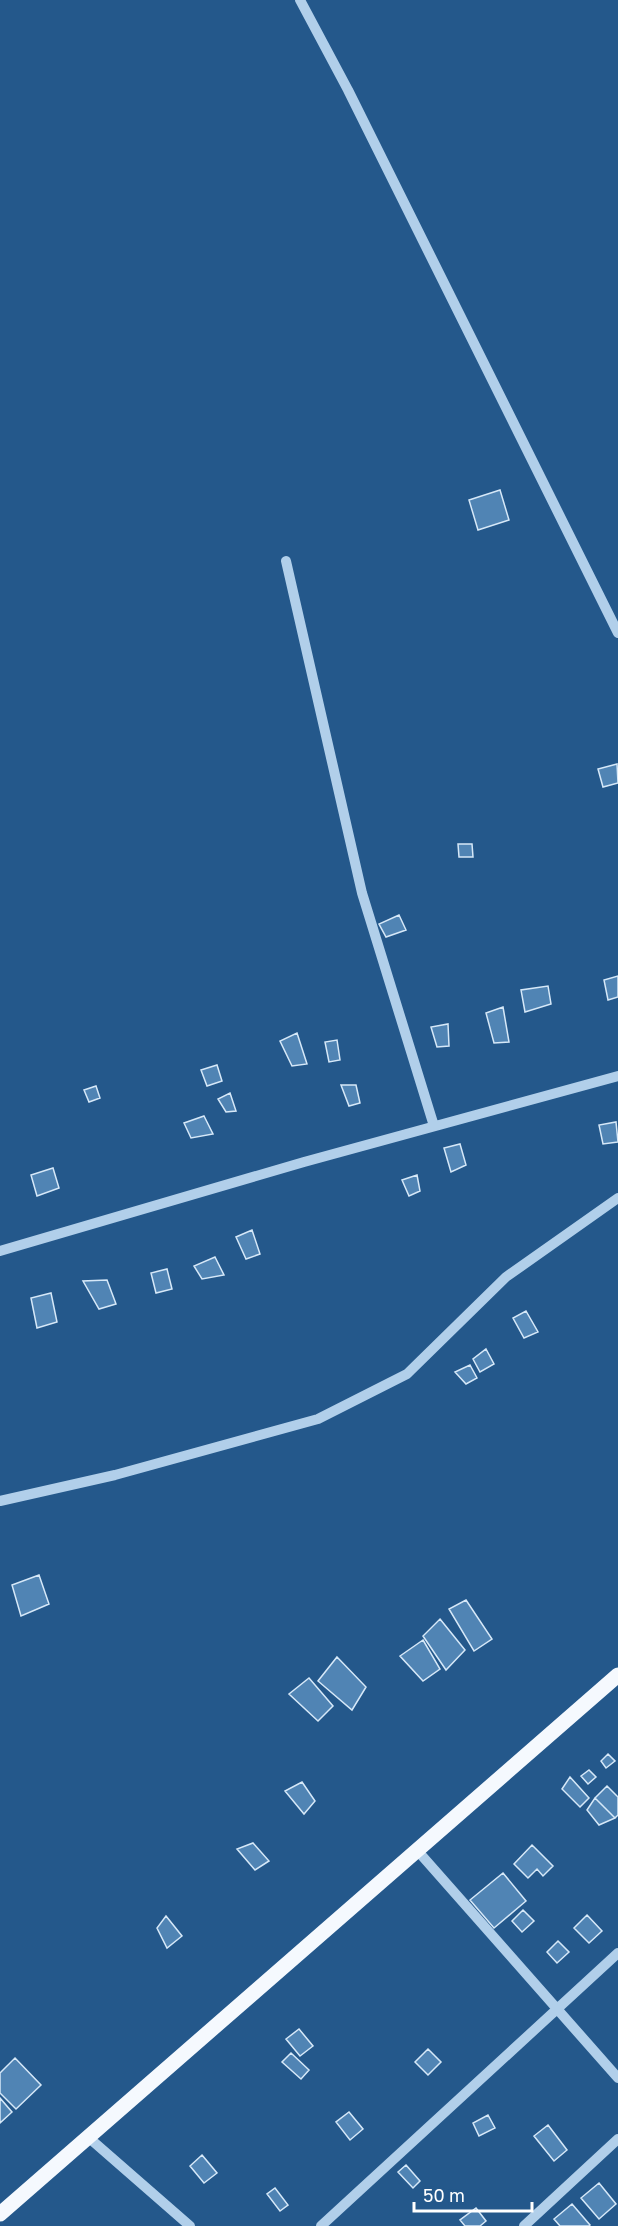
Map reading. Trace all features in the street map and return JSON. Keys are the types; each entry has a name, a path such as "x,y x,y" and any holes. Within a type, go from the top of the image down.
{"main road":[{"path":"0,2214 618,1675"}],"street":[{"path":"300,0 348,90 618,633"},
{"path":"286,561 362,892 434,1126"},
{"path":"0,1251 434,1126 618,1076"},
{"path":"0,1501 115,1475 318,1419 407,1374 506,1277 618,1198"},
{"path":"416,1849 618,2078"},
{"path":"321,2226 618,1953"},
{"path":"88,2137 190,2226"},
{"path":"524,2226 618,2139"}],"building":[{"path":"500,490 509,520 478,530 469,500"},
{"path":"617,764 618,783 603,787 598,769"},
{"path":"458,844 472,844 473,857 459,857"},
{"path":"399,915 406,930 386,937 379,924"},
{"path":"618,976 618,997 608,1000 604,980"},
{"path":"548,986 551,1004 525,1012 521,990"},
{"path":"503,1007 509,1042 494,1043 486,1013"},
{"path":"448,1024 449,1046 437,1047 431,1027"},
{"path":"297,1033 307,1064 292,1066 280,1041"},
{"path":"337,1040 340,1060 329,1062 325,1042"},
{"path":"217,1065 222,1081 207,1086 201,1070"},
{"path":"341,1085 356,1085 360,1103 349,1106"},
{"path":"96,1086 100,1098 89,1102 84,1090"},
{"path":"230,1093 236,1111 226,1112 218,1099"},
{"path":"204,1116 213,1134 191,1138 184,1123"},
{"path":"616,1122 618,1142 603,1144 599,1125"},
{"path":"460,1144 466,1165 451,1172 444,1148"},
{"path":"53,1168 59,1188 37,1196 31,1175"},
{"path":"417,1175 420,1191 409,1196 402,1180"},
{"path":"252,1230 260,1254 246,1259 236,1237"},
{"path":"215,1257 224,1275 202,1279 194,1266"},
{"path":"167,1269 172,1289 156,1293 151,1273"},
{"path":"107,1280 116,1304 99,1309 83,1281"},
{"path":"51,1293 57,1322 37,1328 31,1298"},
{"path":"526,1311 538,1332 524,1338 513,1318"},
{"path":"486,1349 494,1364 480,1372 473,1359"},
{"path":"470,1365 477,1378 466,1384 455,1372"},
{"path":"39,1575 49,1604 21,1616 12,1585"},
{"path":"466,1600 492,1639 474,1651 449,1609"},
{"path":"440,1619 465,1650 446,1670 423,1636"},
{"path":"423,1640 440,1669 423,1681 400,1656"},
{"path":"337,1657 366,1687 352,1710 318,1681"},
{"path":"309,1678 333,1706 318,1721 289,1694"},
{"path":"608,1754 615,1761 606,1768 601,1761"},
{"path":"589,1770 596,1777 588,1784 581,1776"},
{"path":"570,1777 589,1798 580,1807 562,1789"},
{"path":"302,1782 315,1801 304,1814 285,1791"},
{"path":"607,1786 618,1797 618,1815 615,1818 595,1798"},
{"path":"595,1798 615,1818 599,1825 587,1810"},
{"path":"253,1843 269,1861 255,1870 237,1849"},
{"path":"532,1845 553,1866 543,1876 537,1869 528,1878 514,1864"},
{"path":"503,1873 526,1901 494,1928 470,1900"},
{"path":"523,1910 534,1921 522,1932 512,1921"},
{"path":"587,1915 602,1931 589,1943 574,1928"},
{"path":"166,1916 182,1936 167,1948 157,1928"},
{"path":"558,1941 569,1952 557,1963 547,1952"},
{"path":"299,2029 313,2046 300,2056 286,2039"},
{"path":"428,2049 441,2062 428,2075 415,2062"},
{"path":"291,2053 309,2070 301,2079 282,2062"},
{"path":"15,2058 41,2085 16,2109 0,2093 0,2073"},
{"path":"0,2098 12,2112 0,2123"},
{"path":"349,2112 363,2129 350,2140 336,2122"},
{"path":"488,2115 495,2128 479,2136 473,2123"},
{"path":"548,2125 567,2150 554,2161 534,2136"},
{"path":"202,2155 217,2173 204,2183 190,2166"},
{"path":"406,2165 420,2181 413,2188 398,2172"},
{"path":"599,2183 616,2204 599,2219 581,2198"},
{"path":"275,2188 288,2205 280,2211 267,2194"},
{"path":"572,2204 589,2226 560,2226 554,2219"},
{"path":"476,2208 486,2221 480,2226 465,2226 460,2220"}]}
